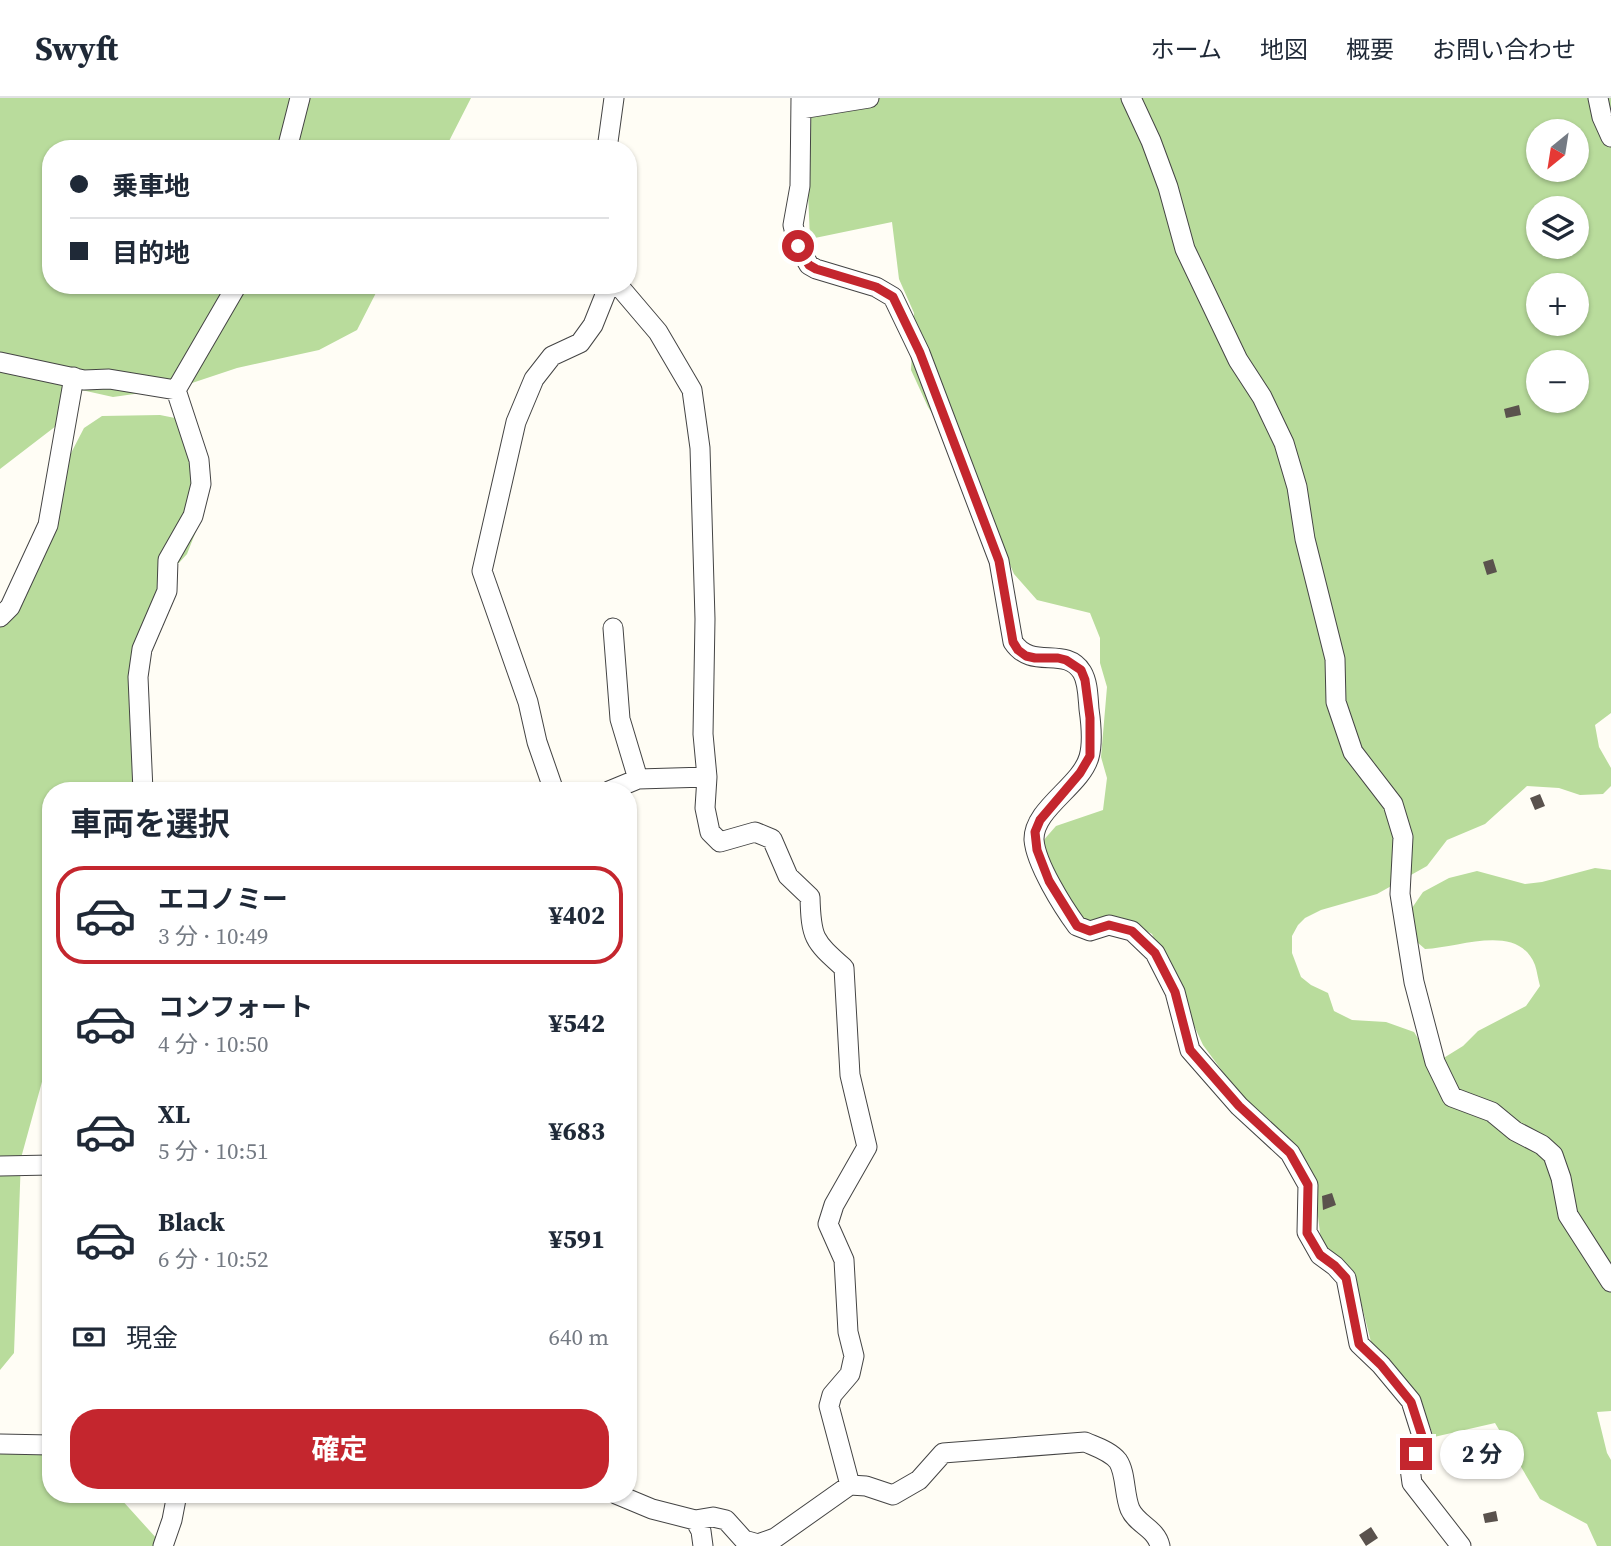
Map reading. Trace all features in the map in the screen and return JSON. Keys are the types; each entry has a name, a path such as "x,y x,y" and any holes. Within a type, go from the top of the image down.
{"street":[{"path":"290,140 300,98"},
{"path":"607,140 614,98"},
{"path":"869,98 801,103 800,186 793,225 798,246 809,265 876,287 893,297 920,353 999,561 1013,642 1026,656 1066,660 1081,670 1085,680 1090,718 1090,756 1080,773 1040,820 1035,832 1037,850 1049,881 1077,926 1090,931 1109,925 1132,931 1155,953 1175,992 1190,1050 1239,1106 1290,1153 1308,1185 1307,1233 1320,1255 1346,1278 1359,1344 1381,1365 1411,1402 1423,1439 1410,1468 1412,1483 1461,1546"},
{"path":"1131,98 1168,187 1185,249 1238,360 1262,397 1284,443 1297,487 1306,539 1335,659 1336,702 1353,751 1393,804 1403,836 1401,894 1414,982 1434,1062 1452,1097 1492,1112 1515,1131 1542,1145 1553,1155 1561,1178 1567,1216 1611,1282"},
{"path":"1598,98 1602,117 1611,137"},
{"path":"143,782 138,677 142,649 167,591 168,560 193,516 201,484 199,460 176,390 232,294"},
{"path":"551,782 537,742 528,702 482,571 516,422 534,379 552,356 580,343 593,325 605,294"},
{"path":"626,294 658,332 692,390 700,448 705,619 703,734 707,777 705,808 710,832 720,842 755,832 772,839 788,876 810,897 811,927 818,945 844,968 850,1075 867,1147 834,1205 828,1224 844,1260 848,1332 854,1356 850,1374 832,1395 829,1406 850,1485"},
{"path":"5,364 84,380 109,379 176,390"},
{"path":"0,617 10,607 48,525 68,377"},
{"path":"613,628 620,719 638,779"},
{"path":"631,782 638,779 707,777"},
{"path":"0,1166 42,1165"},
{"path":"637,1502 695,1520 713,1517 726,1520 744,1540 758,1544 775,1538 850,1485 866,1486 893,1496 919,1480 943,1453 1085,1442 1107,1451 1119,1462 1130,1508 1136,1518 1156,1534 1160,1546"},
{"path":"0,1444 42,1445"},
{"path":"163,1546 175,1503"},
{"path":"695,1520 701,1531 703,1546"}],"green space":[{"path":"0,98 471,98 450,140 42,140 42,294 375,294 357,330 319,350 237,368 177,388 113,397 77,389 56,426 0,469"},
{"path":"804,98 1611,98 1611,713 1595,725 1599,747 1611,768 1611,786 1603,794 1580,795 1559,788 1527,786 1485,824 1447,840 1427,866 1377,894 1321,910 1305,918 1292,936 1292,953 1301,977 1328,993 1334,1011 1352,1020 1386,1022 1414,1032 1426,1051 1442,1059 1463,1046 1478,1031 1526,1006 1540,986 1535,965 1527,952 1515,944 1486,940 1425,949 1417,942 1412,908 1423,892 1449,878 1477,871 1525,884 1595,868 1611,870 1611,1411 1597,1412 1611,1460 1611,1546 1597,1546 1587,1524 1540,1499 1495,1423 1434,1437 1417,1395 1372,1346 1353,1271 1322,1249 1313,1176 1248,1106 1203,1045 1152,934 1120,917 1086,921 1060,892 1042,842 1056,826 1103,810 1107,778 1101,757 1107,687 1100,663 1100,638 1090,613 1037,600 1014,574 971,474 928,407 911,370 914,313 899,279 892,222 810,239"},
{"path":"160,415 185,420 198,526 187,554 168,575 139,673 145,782 42,782 42,1082 21,1158 14,1353 0,1370 0,627 18,604 70,455 84,428 102,416"},
{"path":"42,1445 42,1503 125,1503 158,1540 156,1546 0,1546 0,1446"}],"building":[{"path":"1519,405 1521,415 1506,418 1504,409"},
{"path":"1493,559 1497,572 1487,575 1483,562"},
{"path":"1540,794 1545,806 1535,810 1530,798"},
{"path":"1332,1193 1336,1205 1323,1210 1322,1196"},
{"path":"1496,1511 1498,1521 1485,1523 1483,1514"},
{"path":"1371,1527 1378,1538 1366,1546 1359,1535"}],"route":[{"path":"798,246 809,265 816,269 876,287 893,297 920,353 999,561 1013,642 1026,656 1058,658 1074,664 1081,670 1085,680 1090,718 1090,756 1080,773 1040,820 1035,832 1034,840 1049,881 1077,926 1090,931 1109,925 1132,931 1155,953 1175,992 1190,1050 1239,1106 1290,1153 1308,1185 1307,1233 1320,1255 1346,1278 1359,1344 1381,1365 1411,1402 1423,1439 1416,1454"}]}
